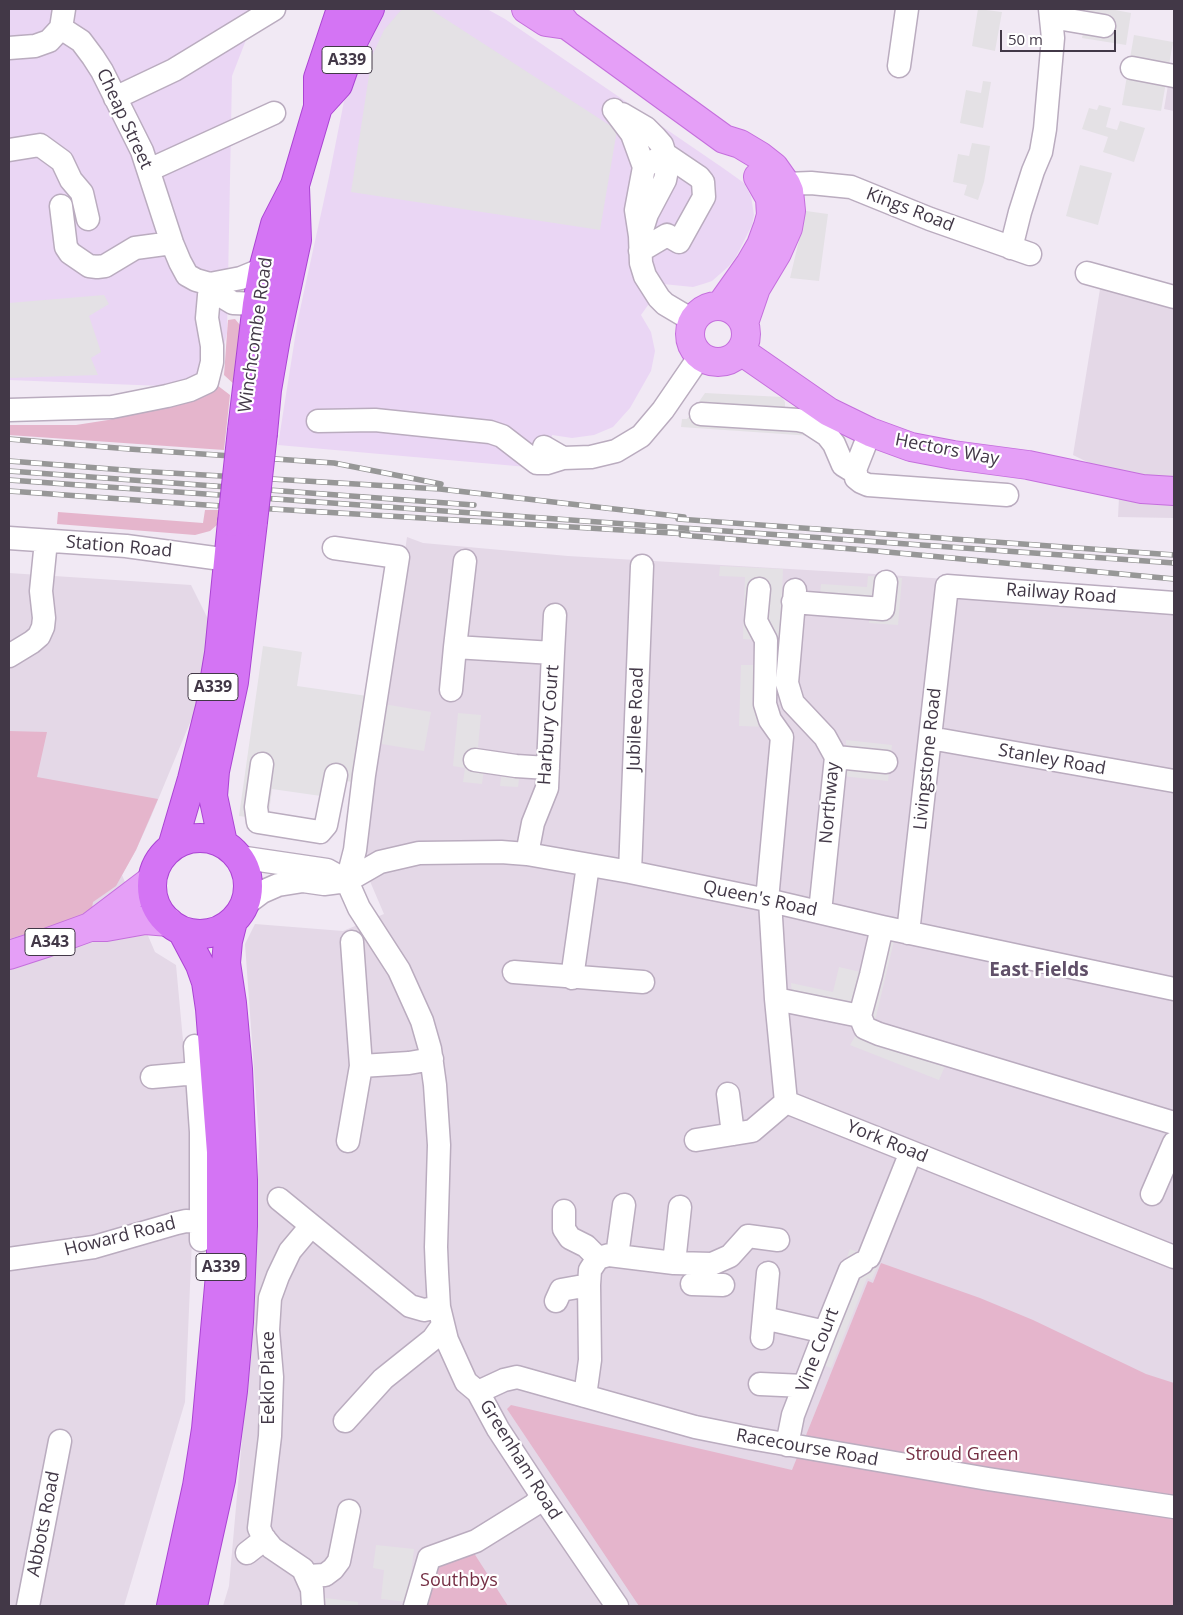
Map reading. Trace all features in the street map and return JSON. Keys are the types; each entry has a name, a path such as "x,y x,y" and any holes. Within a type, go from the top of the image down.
{"highway":[{"name":"Winchcombe Road","path":"253,431 257,304 263,269 275,224 295,186 318,107 318,78 341,9"},
{"name":"Winchcombe Road","path":"318,107 338,85 353,42 370,9"},
{"name":"Winchcombe Road","path":"253,431 267,390 297,240 295,186"},
{"path":"257,304 269,299 274,291 286,244 297,226"},
{"name":"A339","path":"231,850 214,796 215,771 234,682 242,522 253,431"},
{"name":"A339","path":"172,847 210,707 219,653 229,560 242,522"},
{"path":"210,838 231,850 248,875 249,884 240,912 220,930 204,934 193,934 175,926 155,903 152,880 159,862 172,847 184,840 210,838"},
{"name":"A339","path":"193,1606 221,1480 233,1391 239,1322 243,1180 238,1069 226,963 228,941 240,912"},
{"name":"A339","path":"171,1606 197,1486 206,1429 222,1264 221,1152 210,1009 206,982 200,965 175,926"}],"main road":[{"name":"Kings Road","path":"526,9 546,22 560,17 724,139 740,144 760,156 794,184"},
{"name":"Kings Road","path":"724,139 732,153 758,177 794,184"},
{"path":"720,305 750,264 761,245 768,226 771,215 770,198 758,177"},
{"path":"744,323 756,288 777,253 790,219 789,191 794,184"},
{"path":"720,305 732,309 744,323 746,338 741,351 725,362 716,363 700,356 694,350 689,335 692,320 704,308 720,305"},
{"name":"Hectors Way","path":"741,351 829,412 870,432 911,447 953,455 1028,465 1142,489 1174,491"},
{"name":"A343","path":"9,955 46,944 90,927 152,880"},
{"name":"A343","path":"90,927 106,927 145,920 175,926"}],"street":[{"path":"115,98 174,70 274,9"},
{"path":"899,66 906,9"},
{"path":"1050,13 1104,26"},
{"name":"Kings Road","path":"794,184 811,182 841,185 858,190 1021,251 1020,212 1041,152 1046,129 1053,38 1050,13"},
{"path":"9,48 42,44 55,35 62,18"},
{"name":"Cheap Street","path":"62,18 93,57 142,151 172,243 188,275 196,280 210,284 223,297 233,303 257,304"},
{"path":"1132,68 1174,76"},
{"path":"640,243 647,214 665,180 668,165 658,141 646,128 614,110 632,134 644,167 636,210 641,264 645,276 654,292 666,304 692,320"},
{"path":"149,170 274,113"},
{"path":"9,150 40,145 62,161 71,180 82,193 88,219"},
{"path":"644,167 665,154"},
{"path":"640,243 667,235 679,242 704,197 703,182 665,154"},
{"path":"61,206 66,247 70,253 88,266 105,266 134,248 172,243"},
{"path":"9,410 112,407 190,390 207,382 212,362 212,346 207,318 210,284 241,278 263,269"},
{"path":"1087,273 1174,297"},
{"path":"318,421 375,420 490,432 502,436 537,463 547,463 553,453 591,457 616,451 641,436 663,410 700,356"},
{"path":"701,414 807,422 827,435 834,444 843,465 856,473"},
{"path":"870,432 858,461 856,473 856,478 868,485 1007,495"},
{"name":"Station Road","path":"9,538 126,546 229,560"},
{"path":"9,656 32,642 39,636 43,627 41,591 46,541"},
{"path":"334,548 398,557 364,775 355,850 347,881"},
{"path":"451,690 464,647 464,560"},
{"name":"Jubilee Road","path":"630,872 642,566"},
{"name":"Northway","path":"820,912 836,756 825,737 793,703 787,683 794,596 883,609 886,582"},
{"name":"Railway Road","path":"947,586 1174,603"},
{"name":"Livingstone Road","path":"908,932 947,586"},
{"path":"696,1140 752,1131 786,1102 769,901 782,737 770,720 765,704 766,640 756,621 759,589"},
{"name":"Harbury Court","path":"527,854 533,823 547,788 555,615"},
{"name":"Harbury Court","path":"464,647 553,653"},
{"name":"Stanley Road","path":"930,738 1174,781"},
{"path":"836,756 886,762"},
{"path":"475,760 548,768"},
{"path":"262,764 256,814 258,822 320,832 326,825 336,775"},
{"path":"231,850 327,870 347,881"},
{"name":"Queen's Road","path":"347,881 380,862 419,853 501,852 527,854 630,872 769,901 1174,989"},
{"path":"572,975 588,865"},
{"path":"240,912 262,892 290,882 303,881 324,884 347,881"},
{"name":"Greenham Road","path":"347,881 359,908 399,970 413,997 422,1021 432,1059 438,1112 436,1247 441,1316 454,1357 466,1382 478,1392 498,1429 617,1606"},
{"path":"882,927 860,1016 865,1028 878,1034 1174,1123"},
{"path":"348,1141 361,1066 352,942"},
{"path":"514,972 643,982"},
{"path":"776,999 860,1016"},
{"path":"152,1078 197,1073 195,1046"},
{"path":"361,1066 409,1063 432,1059"},
{"name":"Howard Road","path":"9,1259 94,1247 186,1221 201,1231 201,1141 197,1073"},
{"path":"728,1094 734,1134"},
{"name":"York Road","path":"786,1102 1174,1257"},
{"path":"1152,1194 1174,1143"},
{"name":"Vine Court","path":"787,1445 794,1415 804,1386 850,1270 865,1260 911,1152"},
{"path":"279,1199 410,1306 441,1316 433,1339 382,1379 344,1421"},
{"path":"585,1396 590,1360 590,1270 608,1257 624,1206"},
{"path":"674,1263 680,1207"},
{"path":"564,1211 564,1229 570,1238 608,1257 674,1263 707,1279 712,1264 730,1256 748,1236 778,1240"},
{"name":"Eeklo Place","path":"265,1539 259,1528 270,1436 272,1376 268,1330 270,1298 290,1251 311,1226"},
{"path":"768,1273 763,1328 825,1332"},
{"path":"556,1300 561,1290 589,1285"},
{"name":"Racecourse Road","path":"478,1392 504,1380 517,1377 695,1427 787,1445 988,1479 1174,1507"},
{"path":"760,1384 804,1386"},
{"name":"Abbots Road","path":"28,1606 60,1441"},
{"path":"415,1606 429,1558 476,1541 534,1504 542,1496"},
{"path":"308,1576 325,1575 339,1561 349,1511"},
{"path":"247,1553 265,1539 272,1548 304,1569 312,1589 313,1606"}],"shaded area":[{"path":"9,9 258,9 232,76 227,333 214,388 9,380"},
{"path":"382,9 487,9 505,19 723,168 744,183 751,196 754,215 752,225 736,257 728,267 712,281 693,287 663,284 641,315 651,332 655,351 651,371 630,408 613,427 594,435 572,438 552,435 550,469 278,445 298,319 349,76"},
{"path":"402,9 430,9 617,130 600,230 351,192 372,56 384,30"},
{"path":"978,9 1002,12 995,51 972,46"},
{"path":"1087,9 1110,9 1131,13 1126,45 1082,38"},
{"path":"1134,35 1173,42 1161,111 1122,105"},
{"path":"1169,79 1174,80 1174,111 1164,109"},
{"path":"983,81 991,82 983,128 960,123 966,90 981,93"},
{"path":"1099,105 1111,108 1106,127 1117,130 1120,121 1145,128 1134,162 1103,152 1108,137 1082,129 1089,108 1097,110"},
{"path":"972,143 990,146 984,182 978,200 964,195 967,185 953,182 958,154 969,156"},
{"path":"1080,165 1112,173 1098,225 1066,216"},
{"path":"806,211 828,214 819,281 790,278"},
{"path":"1100,289 1174,304 1174,518 1118,517 1120,478 1073,455"},
{"path":"104,295 109,304 89,316 101,352 91,358 98,375 9,378 9,303"},
{"path":"705,393 782,397 785,402 785,411 812,436 681,427 682,419 687,419"},
{"path":"407,537 423,543 568,556 875,574 1174,595 1174,1606 223,1606 229,1586 255,1292 259,1139 245,944 255,924 343,931 384,914 369,879 362,843"},
{"path":"720,566 783,569 780,652 775,652 772,727 739,726 741,665 765,665 765,640 743,639 745,577 719,576"},
{"path":"9,573 191,585 210,623 194,713 150,819 122,875 155,952 176,965 195,1170 185,1402 124,1606 9,1606"},
{"path":"868,576 902,578 898,625 869,623 869,619 819,611 821,584 867,587"},
{"path":"263,646 302,652 297,686 367,696 352,782 331,778 328,797 272,789 268,820 239,816"},
{"path":"383,704 431,712 424,751 376,743"},
{"path":"458,713 481,715 478,747 484,756 521,763 518,787 500,786 502,770 484,769 482,784 463,782 465,768 453,766"},
{"path":"846,740 892,745 888,781 842,776"},
{"path":"874,936 894,941 874,1025 793,1006 791,983 833,992 839,967 865,973"},
{"path":"857,1033 948,1059 939,1080 850,1045"},
{"path":"850,1249 879,1263 872,1280 867,1278 831,1368 808,1359"},
{"path":"376,1545 414,1549 408,1602 381,1599 384,1570 373,1568"},
{"path":"325,1598 358,1602 358,1606 326,1606"}],"green space":[{"path":"235,319 240,325 236,386 224,375 228,320"},
{"path":"213,382 230,395 224,450 9,435 9,425 76,425 108,420 184,400"},
{"path":"205,510 220,510 221,518 210,531 195,535 57,524 58,512 203,523"},
{"path":"9,731 47,732 37,777 158,799 136,850 116,886 93,902 91,914 9,939"},
{"name":"Stroud Green","path":"881,1263 980,1298 1033,1320 1146,1374 1174,1383 1174,1606 639,1606 507,1409 511,1405 792,1470 868,1281 873,1283"},
{"name":"Southbys","path":"470,1547 508,1606 408,1606 437,1561"}],"railway":[{"path":"9,439 334,463 441,484"},
{"path":"9,461 137,471 440,489 684,517"},
{"path":"9,471 474,505"},
{"path":"9,480 1174,563"},
{"path":"9,491 206,505 688,534"},
{"path":"678,519 1174,555"},
{"path":"681,535 1174,579"}],"district":[{"name":"East Fields","path":"1039,971"}]}
